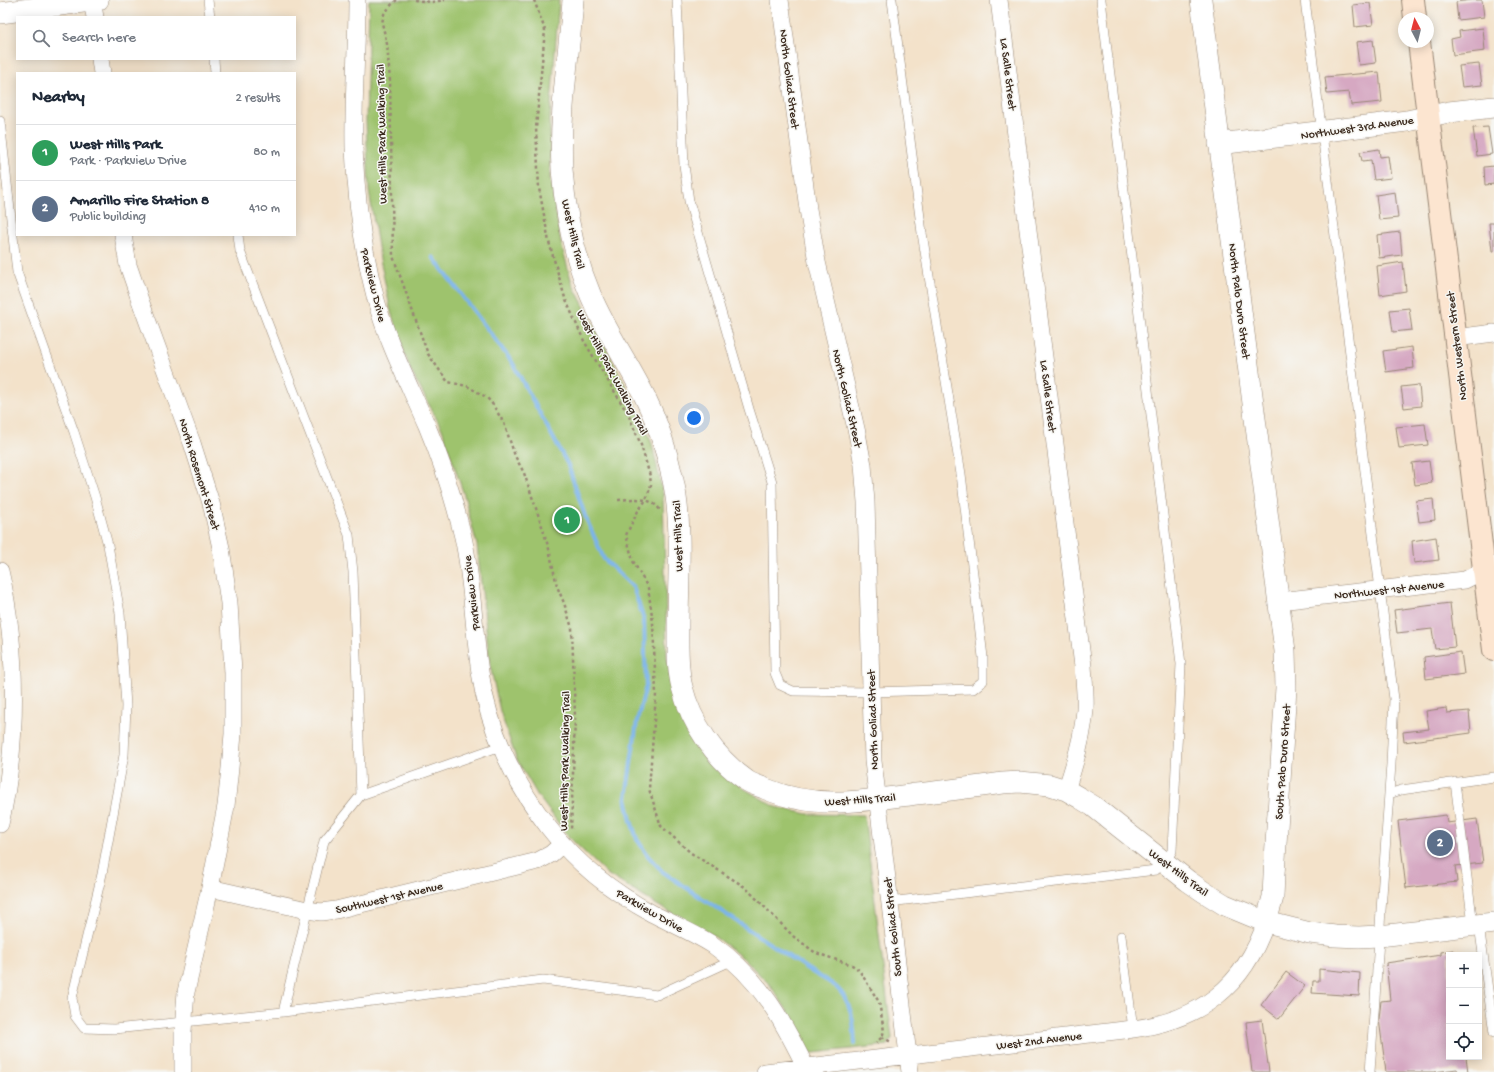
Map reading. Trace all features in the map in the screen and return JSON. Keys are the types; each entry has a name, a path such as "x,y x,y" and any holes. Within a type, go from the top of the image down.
{"main road":[{"path":"1413,0 1414,12"},
{"name":"North Western Street","path":"1419,48 1429,116 1455,338 1489,567 1494,650"}],"street":[{"name":"Parkview Drive","path":"357,0 354,147 356,188 368,262 376,300 392,348 432,440 456,509 468,562 482,684 492,722 501,746 516,778 532,805 567,840 581,863 617,892 651,913 713,946 748,976 762,992 789,1035 806,1070"},
{"name":"West Hills Trail","path":"573,0 562,130 562,166 566,201 575,248 591,296 605,325 647,401 661,437 674,481 678,527 678,644 681,685 688,708 705,739 728,764 747,781 777,794 809,801 841,803 1003,783 1020,782 1050,785 1066,790 1093,806 1188,881 1225,905 1266,922 1310,933 1335,936 1379,936 1482,924"},
{"name":"North Goliad Street","path":"780,0 808,209 817,262 857,433 863,465 866,502 873,761 877,799"},
{"name":"La Salle Street","path":"999,0 1083,666 1085,709 1083,728 1079,748 1066,790"},
{"name":"North Palo Duro Street","path":"1201,0 1279,601"},
{"path":"0,13 95,6"},
{"path":"100,60 102,72"},
{"name":"Northwest 3rd Avenue","path":"1219,144 1407,121 1429,116 1494,107"},
{"name":"North Rosemont Street","path":"123,236 128,265 192,443 211,503 229,603 233,673 233,734 226,806 210,888 186,992 183,1072"},
{"path":"1455,338 1494,333"},
{"name":"Northwest 1st Avenue","path":"1279,601 1465,580 1489,567"},
{"path":"0,571 10,636 13,690 11,752 0,824"},
{"name":"South Palo Duro Street","path":"1266,922 1273,896 1286,688 1285,651 1279,601"},
{"name":"South Goliad Street","path":"877,799 910,1072"},
{"name":"Southwest 1st Avenue","path":"210,888 307,910 336,910 538,861 550,854 567,840"},
{"name":"West 2nd Avenue","path":"765,1072 806,1070 907,1055 1149,1027 1180,1018 1196,1011 1219,994 1236,978 1249,961 1261,937 1266,922"}],"lane":[{"path":"208,0 210,16"},
{"path":"677,0 684,166 689,201 749,409 772,482 775,673 780,685 793,691 871,692 972,689 983,681 983,657 961,474 922,233 892,0"},
{"path":"890,902 1156,870 1165,862 1172,851 1181,664 1102,0"},
{"path":"1305,0 1394,699 1370,1072"},
{"path":"214,60 215,72"},
{"path":"0,121 18,272 74,432 92,490 108,545 120,613 126,706 124,755 102,874 72,998 75,1016 84,1028 114,1029 283,1012 543,980 657,995 731,961"},
{"path":"238,236 240,251 349,535 353,572 361,795"},
{"path":"283,1012 324,841 361,795 501,746"},
{"path":"1389,794 1401,790 1494,777"},
{"path":"1455,782 1482,924 1493,1013 1494,1034"},
{"path":"1121,936 1133,1029"},
{"path":"1371,1062 1378,1072"}],"path":[{"name":"West Hills Park Walking Trail","path":"397,0 391,1 384,14 382,23 387,44 390,74 393,256 428,354 448,382 467,386 486,397 491,402 504,423 515,456 524,473 546,539 554,575 572,628 573,641 575,717 571,828 567,840"},
{"path":"414,0 432,2 445,0"},
{"name":"West Hills Park Walking Trail","path":"535,0 545,30 536,128 539,188 549,242 565,298 596,363 623,405 638,436 650,476 651,485 646,500 638,511 626,535 633,561 648,588 653,622 656,695 649,790 661,826 691,853 745,888 794,937 816,954 852,965 858,970 870,986 879,1002 884,1031 882,1037"},
{"path":"618,500 646,500 656,506 661,515"},
{"path":"874,1045 882,1037 894,1043"}],"green space":[{"path":"369,0 559,0 550,118 550,178 561,243 572,283 636,406 652,444 663,494 667,657 674,698 692,736 743,788 776,807 808,814 864,815 892,1038 888,1045 813,1053 808,1052 789,1013 770,985 743,958 711,934 657,905 607,874 568,836 538,796 516,758 500,711 490,665 477,545 464,495 442,429 410,369 391,312 380,259 369,191 366,121"}],"building":[{"path":"1482,0 1484,17 1458,20 1456,2"},
{"path":"1370,3 1373,25 1355,27 1353,5"},
{"path":"1483,28 1485,51 1453,55 1451,39 1460,37 1459,31"},
{"path":"1373,40 1376,63 1359,65 1356,42"},
{"path":"1479,64 1482,85 1462,87 1459,66"},
{"path":"1379,72 1382,102 1351,105 1349,92 1327,94 1325,77"},
{"path":"1488,127 1492,154 1477,156 1473,128"},
{"path":"1379,149 1380,157 1388,156 1391,178 1374,180 1371,160 1362,161 1360,152"},
{"path":"1494,166 1494,184 1485,185 1484,167"},
{"path":"1395,192 1398,218 1379,220 1376,195"},
{"path":"1489,223 1494,223 1494,251 1492,251"},
{"path":"1400,232 1402,255 1379,258 1377,235"},
{"path":"1403,262 1406,291 1380,295 1377,266"},
{"path":"1409,308 1412,330 1393,332 1390,310"},
{"path":"1412,347 1414,368 1386,372 1383,351"},
{"path":"1419,385 1421,406 1404,408 1401,387"},
{"path":"1425,424 1428,445 1399,448 1396,427"},
{"path":"1429,461 1432,483 1415,485 1412,463"},
{"path":"1433,499 1435,520 1419,522 1416,501"},
{"path":"1436,537 1439,560 1414,563 1412,541"},
{"path":"1450,603 1455,647 1435,649 1432,629 1397,633 1394,610"},
{"path":"1461,652 1464,674 1426,679 1424,657"},
{"path":"1446,708 1447,713 1469,711 1471,733 1404,742 1403,732 1429,729 1426,711"},
{"path":"1446,815 1447,823 1477,819 1483,863 1455,866 1457,882 1406,888 1398,821"},
{"path":"1453,950 1453,952 1446,952 1446,1060 1466,1060 1468,1072 1458,1072 1457,1069 1434,1072 1386,1072 1379,1019 1381,1001 1390,1000 1386,963 1441,955 1441,952"},
{"path":"1319,969 1360,973 1359,996 1312,993 1313,981 1319,981"},
{"path":"1286,972 1305,986 1279,1019 1261,1005"},
{"path":"1262,1020 1269,1072 1252,1072 1246,1022"}],"waterway":[{"path":"433,257 512,362 568,465 585,516 604,559 633,587 644,620 646,686 637,721 626,798 637,839 648,856 663,872 836,987 846,999 849,1006 853,1021 855,1044"}],"place":[{"name":"West Hills Park","path":"567,520"},
{"name":"Amarillo Fire Station 8","path":"1440,843"}]}
